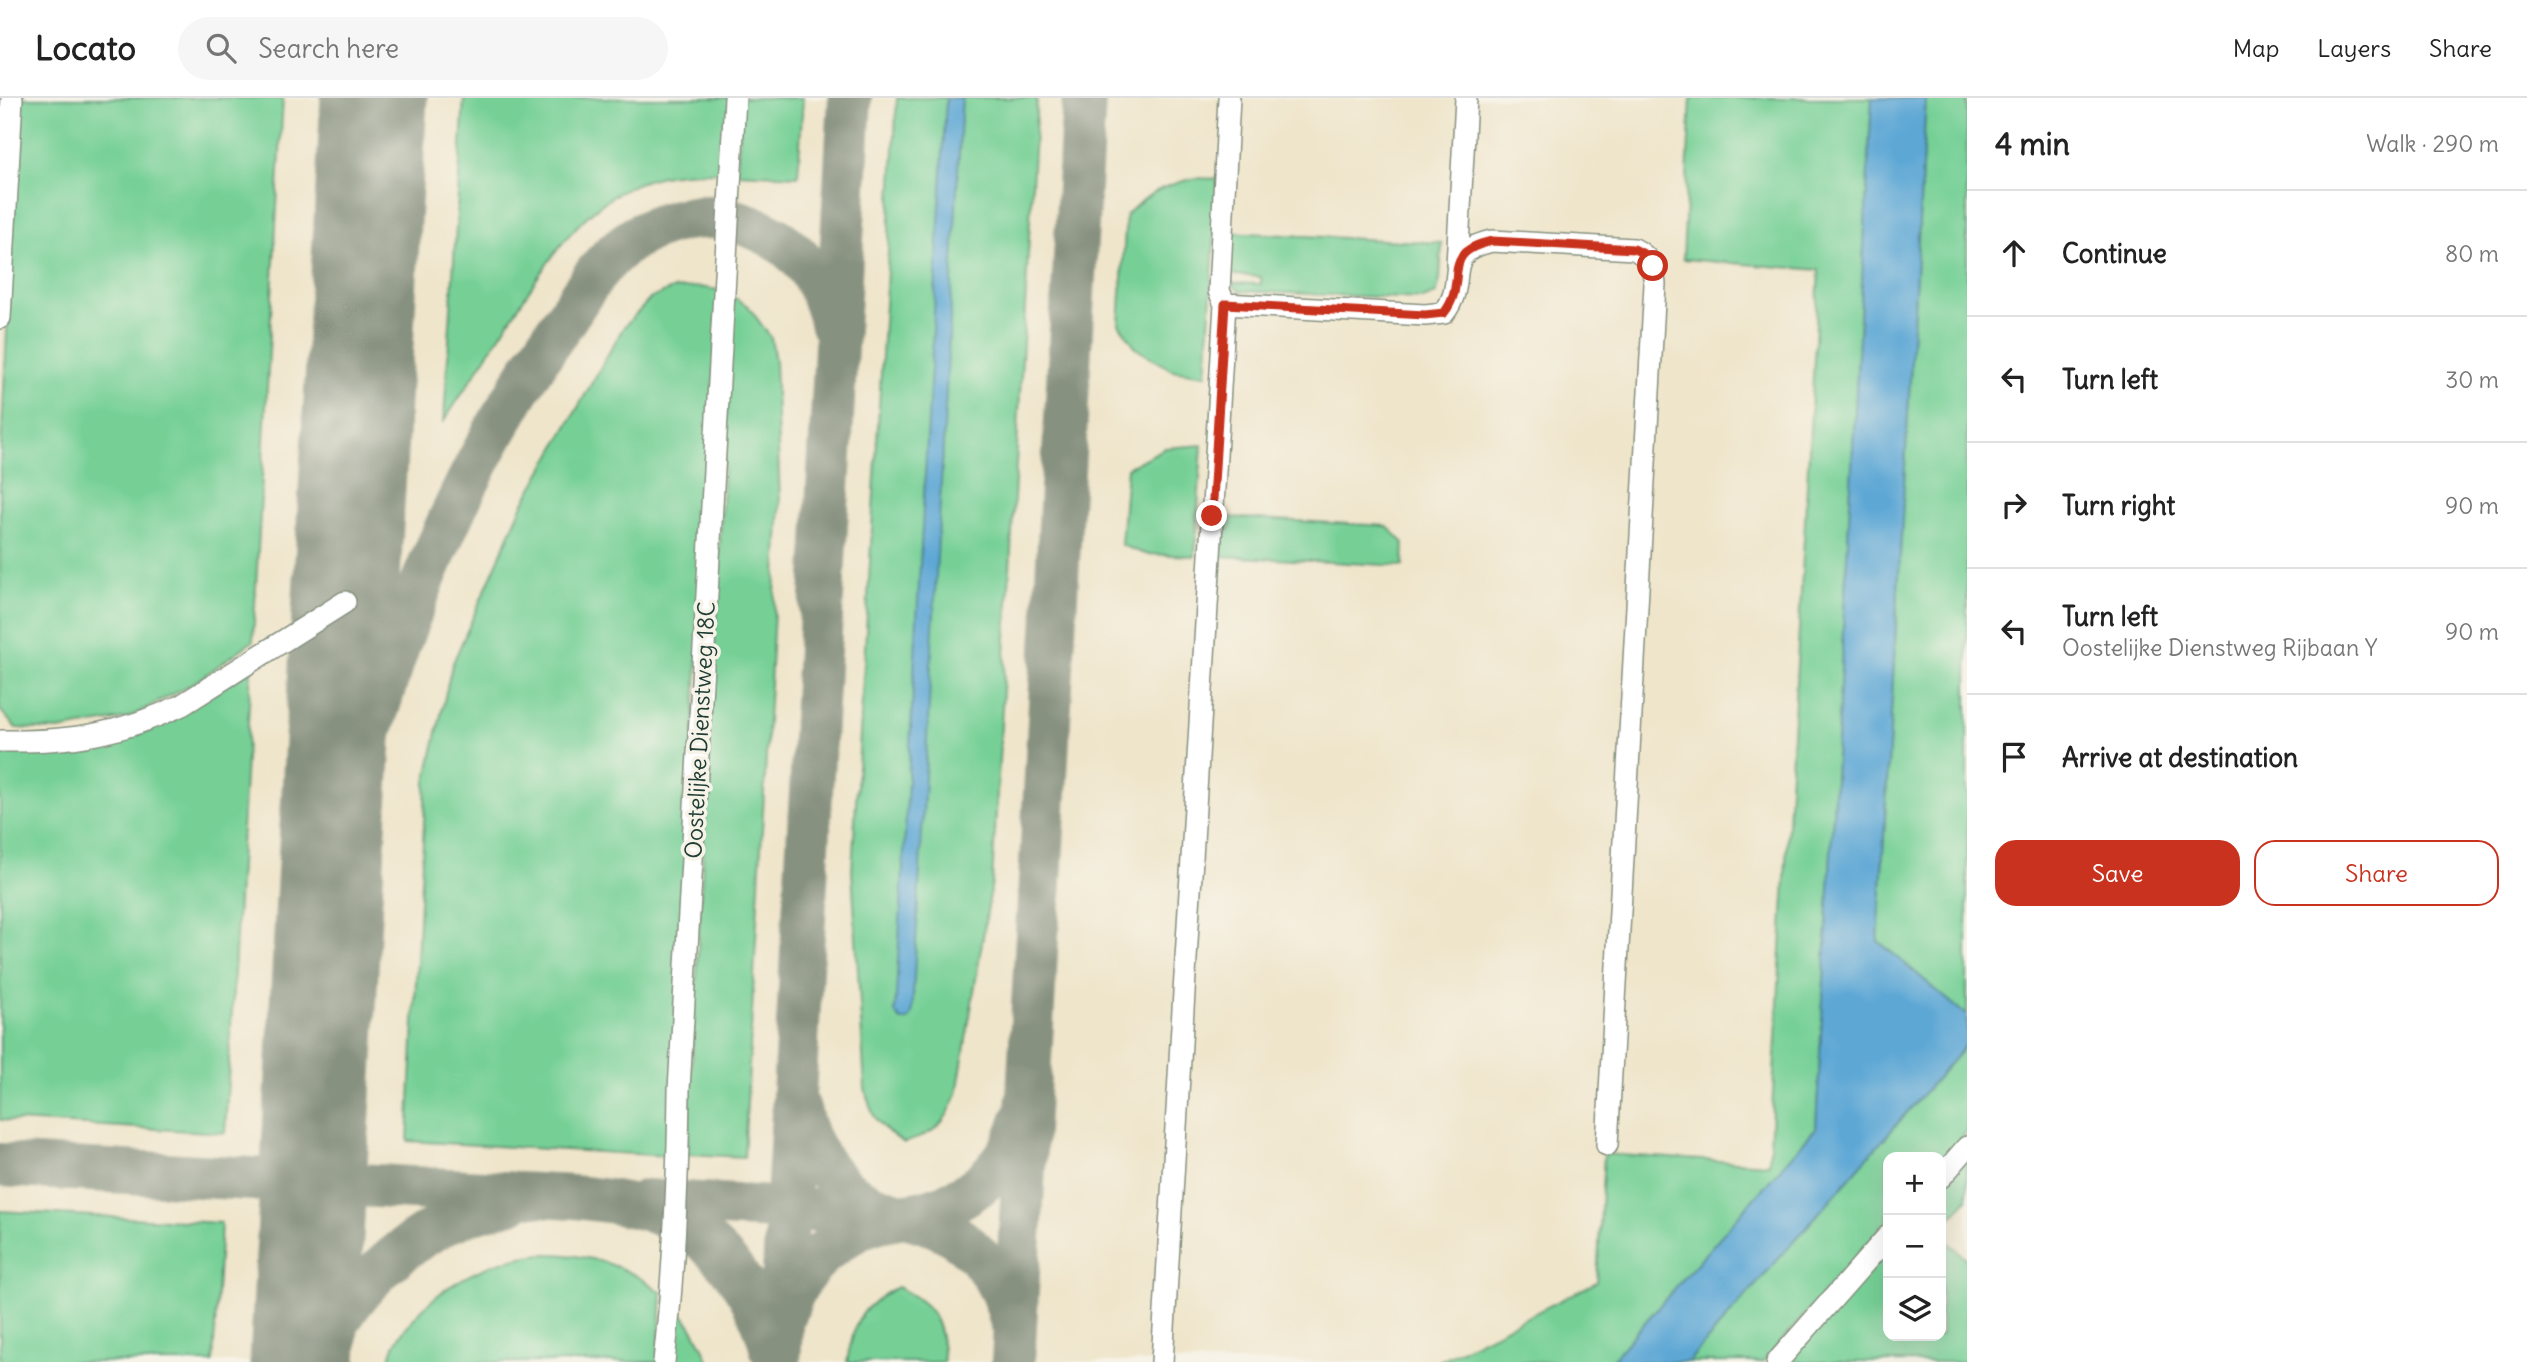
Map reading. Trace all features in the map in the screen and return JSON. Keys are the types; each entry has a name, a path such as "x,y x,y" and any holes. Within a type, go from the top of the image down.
{"lane":[{"path":"0,318 12,98"},
{"name":"Oostelijke Dienstweg 18C","path":"664,1362 679,1156 679,1090 736,98"},
{"path":"1162,1362 1225,304 1219,291 1229,98"},
{"path":"1225,304 1425,315 1444,313 1452,302 1456,289 1466,98"},
{"path":"1457,265 1465,252 1475,245 1492,241 1634,249 1644,254 1653,266 1654,298 1607,1145"},
{"path":"4,741 72,739 113,732 156,718 183,705 345,602"},
{"path":"1946,1171 1967,1147"},
{"path":"1777,1362 1883,1242"}],"green space":[{"path":"19,98 283,98 253,641 194,683 128,718 58,730 16,728 0,710 0,467"},
{"path":"464,98 730,98 725,172 680,174 647,180 615,195 595,209 562,243 444,421"},
{"path":"741,98 803,98 798,176 737,173"},
{"path":"897,98 1037,98 992,882 957,1094 938,1126 904,1143 877,1121 865,1088 852,871"},
{"path":"1691,98 1872,98 1816,1128 1610,1362 1437,1362 1597,1282 1604,1154 1769,1164 1819,270 1683,259"},
{"path":"1926,98 1967,98 1967,1016 1878,941"},
{"path":"1196,178 1218,179 1206,375 1172,370 1137,349 1119,324 1126,215 1158,190"},
{"path":"1227,232 1442,243 1440,280 1436,294 1423,299 1240,291 1230,283 1261,284 1261,277 1236,275 1226,271"},
{"path":"699,287 719,290 669,1156 408,1141 426,782 452,665 522,506 623,328 651,298 672,289"},
{"path":"733,297 748,306 771,338 775,361 780,503 744,1157 687,1154"},
{"path":"1202,445 1195,556 1145,554 1121,545 1127,468 1165,448"},
{"path":"1223,517 1387,526 1404,543 1403,566 1221,556"},
{"path":"251,669 225,1133 0,1120 0,749 67,754 147,732"},
{"path":"1967,1044 1967,1132 1946,1156 1946,1152 1883,1152 1883,1227 1763,1362 1688,1362"},
{"path":"1967,1158 1967,1199 1946,1224 1946,1215 1946,1181"},
{"path":"0,1211 221,1223 213,1362 0,1362"},
{"path":"1946,1240 1967,1259 1967,1362 1787,1362 1883,1253 1883,1341 1946,1341"},
{"path":"525,1256 576,1256 607,1263 635,1275 662,1293 658,1362 390,1362 394,1347 405,1328 437,1296 469,1275 487,1267"},
{"path":"897,1287 920,1301 934,1316 941,1336 944,1362 847,1362 856,1325 861,1317 874,1302"},
{"path":"674,1304 694,1331 709,1362 671,1362"}],"water":[{"path":"946,98 962,98 912,1015 908,1020 901,1020 895,1013"},
{"path":"1872,98 1926,98 1878,941 1967,1016 1967,1044 1688,1362 1610,1362 1816,1128"}],"taxiway":[{"path":"364,276 391,98"},
{"path":"779,1362 850,98"},
{"path":"1013,1362 1084,98"},
{"path":"323,1002 351,810 366,747 402,635 447,525 473,471 532,368 593,278 617,251 651,230 692,218 732,220 770,235 798,257 819,286 832,325"},
{"path":"799,1109 814,1150 842,1186 865,1202 936,1226 963,1242 994,1277 1011,1320"},
{"path":"786,1312 805,1273 836,1242 869,1224 937,1208 969,1192 996,1169 1016,1139 1022,1121"},
{"path":"0,1165 574,1197 630,1205 648,1210 693,1232 729,1265 756,1307 773,1353"},
{"path":"647,1201 904,1215"},
{"path":"319,1362 340,1319 353,1300 386,1264 404,1249 444,1224 511,1202"}],"runway":[{"path":"303,1362 374,98"}],"route":[{"path":"1212,516 1225,304 1425,315 1444,313 1452,302 1456,289 1457,265 1465,252 1475,245 1492,241 1634,249 1644,254 1653,266"}]}
